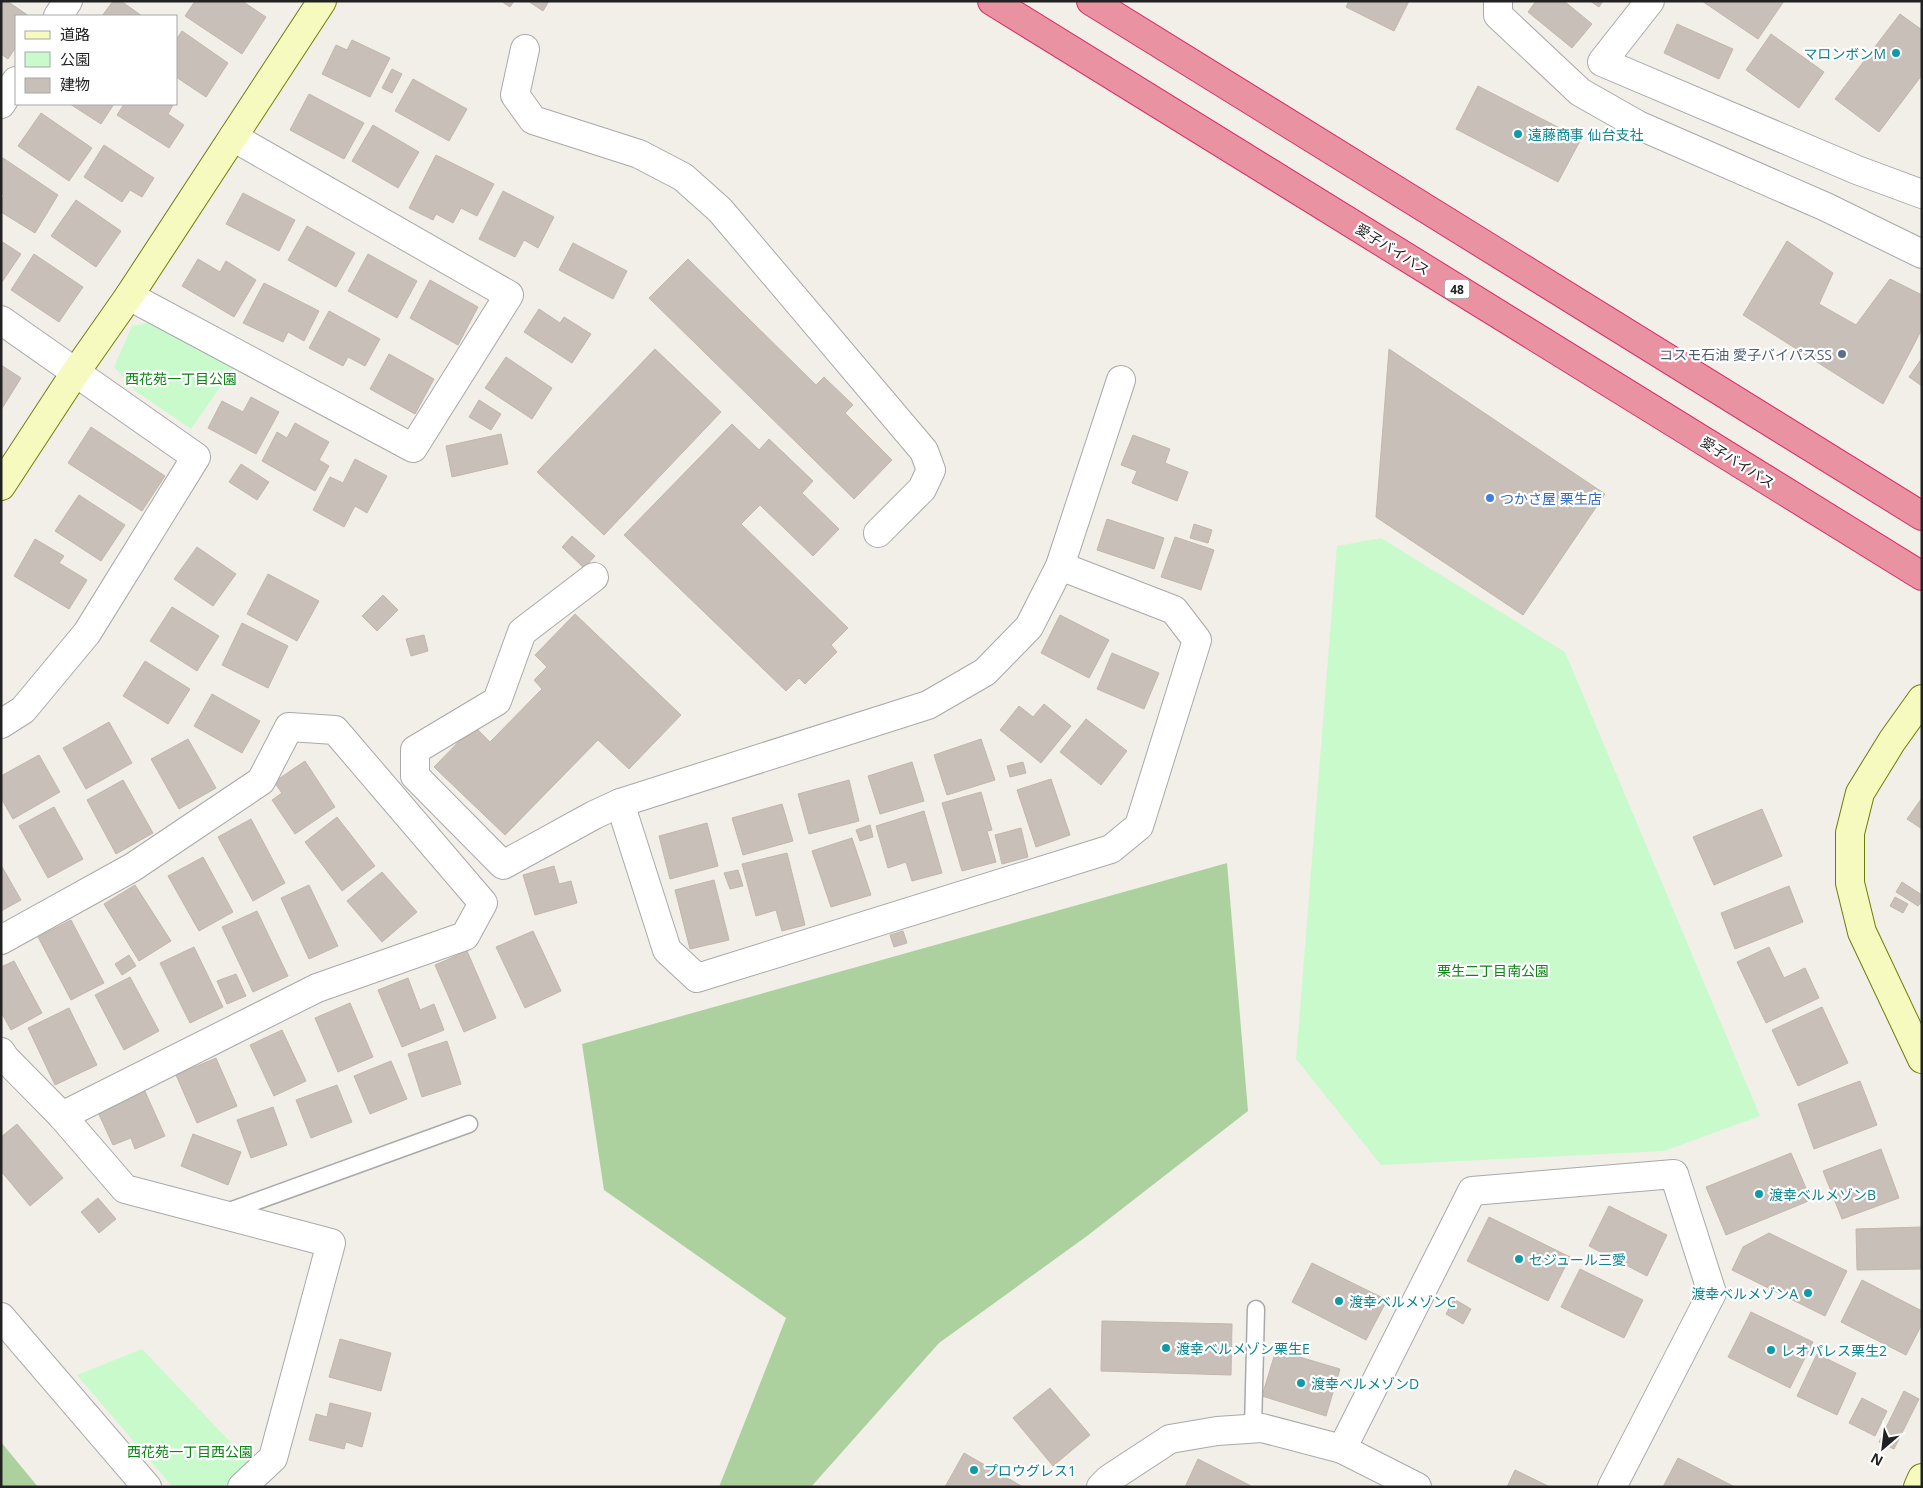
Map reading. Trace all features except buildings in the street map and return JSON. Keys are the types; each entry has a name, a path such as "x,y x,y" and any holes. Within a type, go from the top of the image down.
{"highway":[{"name":"愛子バイパス","path":"992,1 1922,576"},
{"path":"1091,1 1922,516"}],"street":[{"path":"59,15 68,1"},
{"path":"1,486 75,373 129,296 322,1"},
{"path":"1498,1 1498,15 1580,92 1638,125 1826,207 1922,254"},
{"path":"1650,1 1602,62 1848,166 1922,194"},
{"path":"525,48 515,95 532,120 639,154 683,177 720,210 924,451 931,470 922,489 878,533"},
{"path":"129,296 413,448 509,295 232,137"},
{"path":"1,320 196,457 87,633 23,710 1,724"},
{"path":"594,577 522,632 497,701 415,750 415,776 503,865 594,815 620,803 928,705 985,672 1029,627 1060,566 1121,380"},
{"path":"620,803 667,950 697,978 1112,849 1139,826 1197,640 1174,610 1060,566"},
{"path":"1922,699 1892,741 1860,793 1850,833 1850,883 1862,932 1922,1059"},
{"path":"1,940 133,867 261,781 289,727 335,730 483,903 466,936 317,988 62,1116"},
{"path":"1,1052 62,1116 124,1189 331,1243 273,1458 242,1487"},
{"path":"1342,1449 1472,1192 1674,1174 1712,1293 1612,1487"},
{"path":"1,1317 147,1487"},
{"path":"1101,1487 1109,1479 1170,1439 1217,1430 1253,1428 1262,1428 1342,1449 1417,1487"},
{"path":"1918,1487 1922,1478"}],"lane":[{"path":"220,1214 469,1124"},
{"path":"1253,1428 1256,1309"}],"green space":[{"name":"西花苑一丁目公園","path":"155,322 234,367 191,429 137,392 114,367 132,326"},
{"name":"栗生二丁目南公園","path":"1381,538 1565,652 1760,1116 1664,1151 1381,1165 1296,1059 1337,546"},
{"path":"1227,863 1248,1111 1087,1236 939,1343 811,1487 719,1487 786,1318 604,1190 582,1044"},
{"name":"西花苑一丁目西公園","path":"142,1349 252,1465 224,1487 173,1487 77,1375"},
{"path":"1,1442 38,1487 1,1487"}],"place":[{"name":"マロンボンM","path":"1896,53"},
{"name":"遠藤商事 仙台支社","path":"1518,134"},
{"name":"コスモ石油 愛子バイパスSS","path":"1842,354"},
{"name":"つかさ屋 栗生店","path":"1490,498"},
{"name":"渡幸ベルメゾンB","path":"1759,1194"},
{"name":"セジュール三愛","path":"1519,1259"},
{"name":"渡幸ベルメゾンA","path":"1808,1293"},
{"name":"渡幸ベルメゾンC","path":"1339,1301"},
{"name":"渡幸ベルメゾン栗生E","path":"1166,1348"},
{"name":"レオパレス栗生2","path":"1771,1350"},
{"name":"渡幸ベルメゾンD","path":"1301,1383"},
{"name":"プロウグレス1","path":"974,1470"}]}
